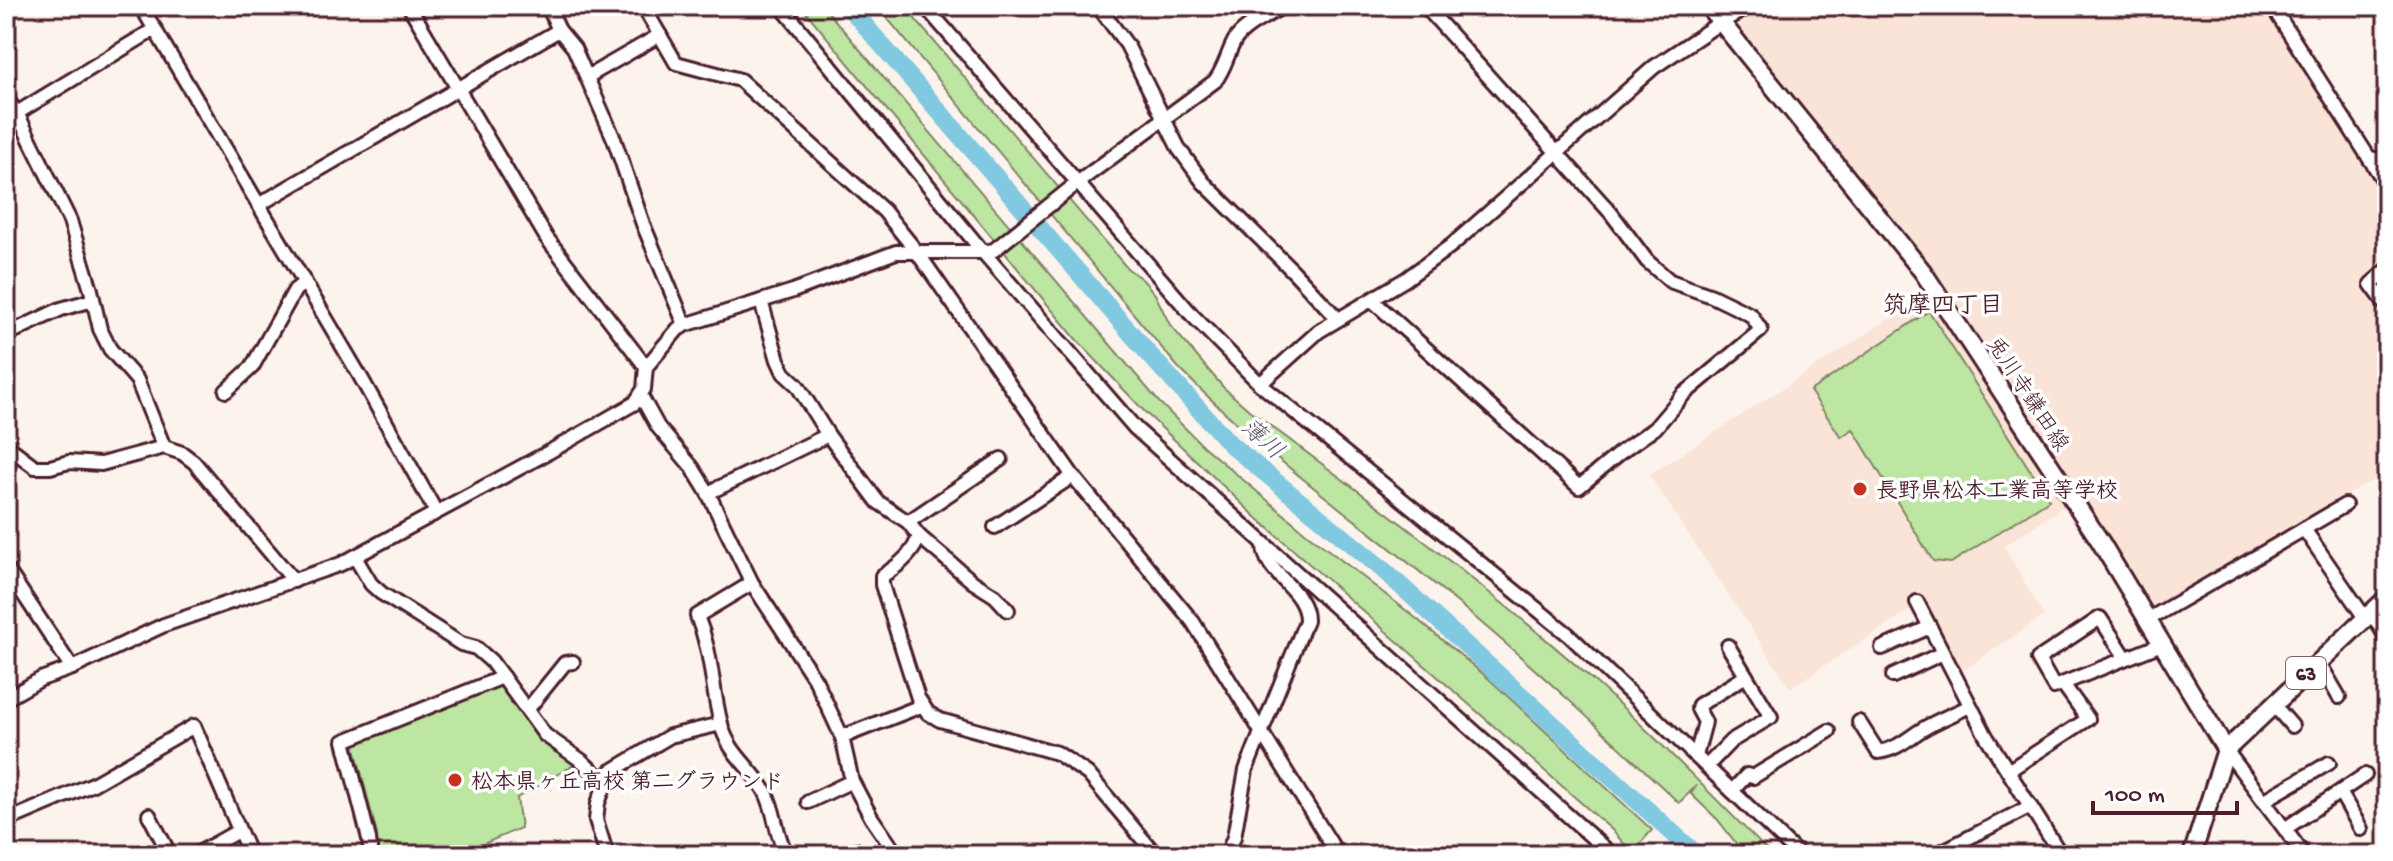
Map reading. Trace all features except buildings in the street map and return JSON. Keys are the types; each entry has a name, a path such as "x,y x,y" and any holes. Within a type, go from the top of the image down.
{"main road":[{"name":"兎川寺鎌田線","path":"1708,6 1923,272 2149,619 2226,750"},
{"name":"63","path":"2192,855 2226,750 2387,598"}],"street":[{"path":"141,6 260,204 436,512"},
{"path":"409,6 546,237 646,367"},
{"path":"548,6 559,30 574,48 614,139 643,224 685,325"},
{"path":"643,6 676,63 740,80 884,211 917,252 1073,476 1193,622 1338,855"},
{"path":"781,6 1135,428 1612,855"},
{"path":"925,6 1073,186 1260,384 1569,635 1799,855"},
{"path":"1098,6 1127,45 1179,149 1203,182 1338,319"},
{"path":"6,699 41,679 164,625 355,557 561,445 635,403 641,396 646,367 678,329 685,325 884,256 917,252 988,251 1215,81 1243,31 1283,6"},
{"path":"1372,300 1579,487 1655,428 1683,395 1761,330 1751,315 1712,296 1670,281 1647,261 1611,213 1425,6"},
{"path":"1260,384 1302,344 1452,245 1654,67 1721,22 1751,6"},
{"path":"2272,6 2387,186"},
{"path":"17,113 155,29"},
{"path":"260,204 559,30"},
{"path":"587,77 660,35"},
{"path":"6,98 17,113 70,221 100,329 110,349 137,380 164,447"},
{"path":"2369,158 2387,161"},
{"path":"2387,270 2371,284 2387,306"},
{"path":"226,391 252,367 295,290 305,282"},
{"path":"14,331 61,309 93,300"},
{"path":"761,301 778,360 878,502 908,522 919,536 973,582 995,596 1008,610"},
{"path":"641,396 658,427 692,467 708,493 752,583 816,681 842,737 852,781 871,817 897,855"},
{"path":"708,493 828,435"},
{"path":"6,449 10,448 35,467 69,462 101,464 164,447 182,453 194,462 294,581"},
{"path":"908,522 1001,459"},
{"path":"995,527 1073,476"},
{"path":"2149,619 2345,505"},
{"path":"2304,529 2387,639"},
{"path":"919,536 907,557 882,576 882,585 921,706 940,720 1057,753 1075,764 1088,774 1156,855"},
{"path":"1227,855 1234,837 1246,770 1302,632 1306,611 1264,556 1264,545"},
{"path":"355,557 371,584 381,593 461,644 476,648 491,661 545,735 582,761 604,782"},
{"path":"6,568 72,668"},
{"path":"752,583 697,616 712,664 721,724 728,746 765,792 787,855"},
{"path":"1917,602 1970,706 2061,855"},
{"path":"2126,658 2100,618 2038,659 2054,687 2162,644"},
{"path":"1882,648 1930,627"},
{"path":"1707,766 1731,741 1771,717 1728,646"},
{"path":"1893,676 1943,653"},
{"path":"2318,661 2339,697"},
{"path":"527,710 565,663 573,662"},
{"path":"1696,756 1705,722 1699,705 1746,676"},
{"path":"371,855 344,741 503,677"},
{"path":"2008,771 2088,719 2063,684"},
{"path":"2273,704 2292,726"},
{"path":"842,737 921,706"},
{"path":"1859,722 1878,752 1888,751 1970,706"},
{"path":"607,855 596,820 604,782 610,772 670,736 721,724"},
{"path":"6,821 93,784 194,726 250,855"},
{"path":"1732,791 1747,775 1753,777 1829,731"},
{"path":"2226,750 2304,855"},
{"path":"2265,800 2322,763"},
{"path":"2286,828 2365,775"},
{"path":"808,802 852,781"},
{"path":"2340,792 2355,825"},
{"path":"1935,855 2029,807"},
{"path":"149,815 170,855"},
{"path":"195,855 238,831"},
{"path":"844,855 856,850 858,855"}],"shaded area":[{"path":"1768,6 2267,6 2387,193 2387,265 2366,284 2387,312 2387,472 2148,609 2020,409 1736,33 1740,22"},
{"name":"長野県松本工業高等学校","path":"1932,291 2070,502 2004,546 2044,616 1959,673 1921,598 1909,605 1911,610 1790,688 1649,475"}],"green space":[{"path":"801,6 823,6 1159,402 1203,446 1488,678 1652,830 1632,853 1612,830 1257,518 1146,413 1076,339"},
{"path":"877,6 904,6 1127,268 1155,294 1170,325 1223,387 1545,638 1633,717 1772,855 1745,855 1718,820 1691,794 1697,785 1679,803 1487,628 1279,459 1210,398 1177,366"},
{"path":"1929,311 2049,500 1951,563 1933,561 1853,429 1841,437 1810,391"},
{"name":"松本県ヶ丘高校 第二グラウンド","path":"499,681 577,763 517,798 521,828 457,855 378,855 377,835 354,744"}],"waterway":[{"name":"薄川","path":"848,6 1231,445 1380,567 1697,855"}],"place":[{"name":"長野県松本工業高等学校","path":"1860,489"},
{"name":"松本県ヶ丘高校 第二グラウンド","path":"455,780"}],"district":[{"name":"筑摩四丁目","path":"1943,304"}]}
